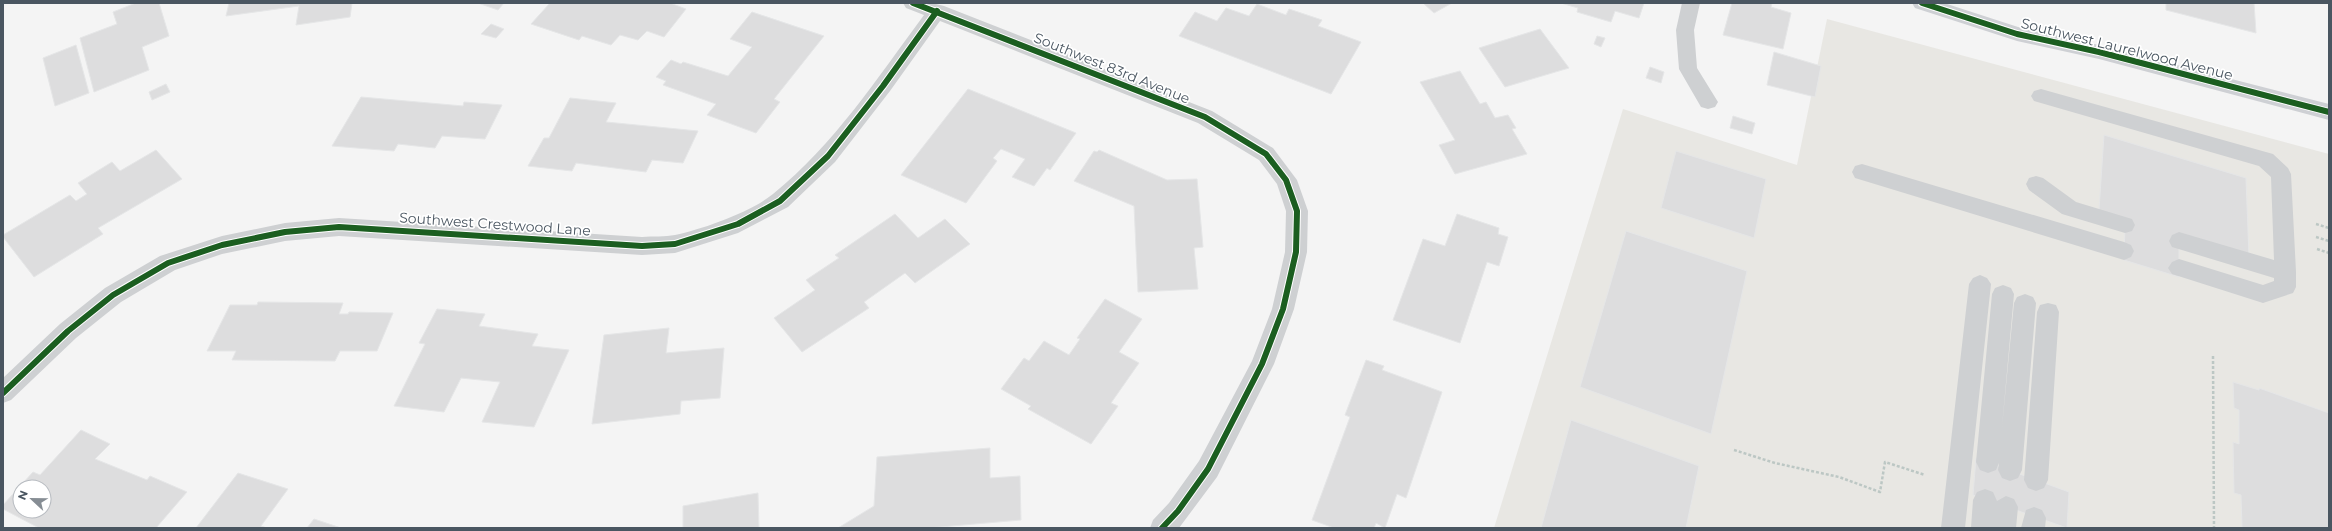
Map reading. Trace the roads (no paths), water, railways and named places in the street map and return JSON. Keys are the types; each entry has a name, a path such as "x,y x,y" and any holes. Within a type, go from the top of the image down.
{"street":[{"name":"Southwest 83rd Avenue","path":"913,3 937,10 1205,117 1266,154 1286,180 1297,211 1296,252 1283,309 1262,364 1208,469 1178,511 1162,528"},
{"name":"Southwest Laurelwood Avenue","path":"1922,3 2017,34 2107,54 2329,112"},
{"name":"Southwest Crestwood Lane","path":"3,393 68,331 113,295 168,263 222,245 285,232 339,226 642,246 675,244 738,224 780,201 828,156 883,86 937,10"}],"lane":[{"path":"1691,3 1686,30 1688,69 1708,102"},
{"path":"2041,96 2266,160 2281,174 2285,280 2179,255"},
{"path":"1862,172 2087,240 2103,233 2125,239 2069,208 2036,184"},
{"path":"1953,528 1980,284"},
{"path":"1988,462 2003,294"},
{"path":"2010,470 2025,302"},
{"path":"2036,480 2048,312"},
{"path":"1982,528 1985,500"}]}
